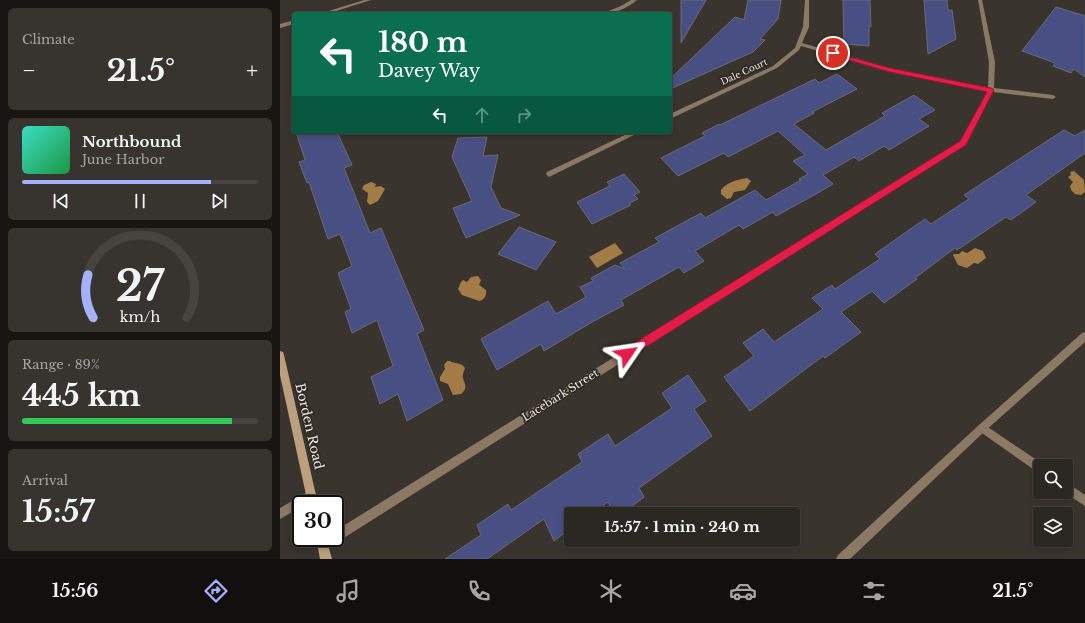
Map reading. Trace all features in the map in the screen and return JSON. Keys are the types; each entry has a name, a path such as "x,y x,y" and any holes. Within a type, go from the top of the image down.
{"main road":[{"name":"Borden Road","path":"280,355 311,495"},
{"path":"323,547 326,559"}],"street":[{"path":"329,12 369,0"},
{"path":"609,12 623,7 635,0"},
{"name":"Dale Court","path":"672,116 775,67 797,50 806,27 807,0"},
{"name":"Lacebark Street","path":"344,531 963,143 991,90 992,62 980,0"},
{"path":"280,26 292,23"},
{"path":"800,44 890,70 991,90 1053,97"},
{"path":"549,174 634,134"},
{"path":"842,559 982,428 1085,336"},
{"path":"982,428 1033,464"},
{"path":"1073,492 1085,501"},
{"path":"280,514 292,509"}],"shaded area":[{"path":"1074,171 1084,180 1085,192 1081,195 1075,194 1071,190 1070,186 1073,182 1068,177 1071,175 1070,172"},
{"path":"747,178 751,181 745,190 734,192 731,198 727,199 721,194 721,190 729,183"},
{"path":"371,182 376,184 375,187 381,186 385,189 378,201 370,205 367,202 368,193 362,189 364,185"},
{"path":"615,243 623,253 597,268 589,257"},
{"path":"975,248 983,251 986,258 978,264 974,263 967,268 958,265 953,255 954,254 959,254 962,251 967,253"},
{"path":"478,276 481,280 479,285 486,290 485,297 479,301 462,295 458,289 463,280 467,282 471,277"},
{"path":"447,361 460,364 465,368 463,377 465,388 461,394 453,395 448,384 440,381 440,377 445,369 444,365"}],"building":[{"path":"681,0 706,0 681,43"},
{"path":"748,0 781,0 778,19 760,39 765,40 753,52 672,88 672,77 735,17 744,20"},
{"path":"843,0 870,0 871,27 869,26 869,46 844,44"},
{"path":"924,0 947,0 948,10 952,10 956,39 928,54"},
{"path":"1056,7 1085,16 1085,77 1074,69 1071,73 1053,66 1055,63 1022,51"},
{"path":"837,74 857,89 812,112 814,113 794,124 826,150 885,116 882,113 914,95 935,110 919,119 929,126 889,150 884,146 859,161 854,157 823,175 833,184 776,216 773,212 743,229 739,225 695,251 704,261 684,273 679,267 621,300 624,305 592,322 544,351 541,344 497,370 481,339 548,301 556,314 586,297 580,287 593,281 591,278 615,265 625,269 620,263 659,242 655,238 701,213 705,218 755,190 766,200 801,180 799,179 808,174 793,161 805,155 778,131 728,157 724,153 678,176 661,158 705,136 702,133 719,124 720,125 815,79 819,83"},
{"path":"1064,130 1075,136 1085,130 1085,153 1026,195 1036,202 1011,220 1006,217 957,250 955,248 915,278 917,279 884,303 872,291 841,312 861,332 825,358 823,356 750,411 724,377 754,356 743,343 763,329 774,342 823,309 812,298 832,285 835,289 880,259 875,254 909,230 925,219 931,224 969,199 964,195"},
{"path":"297,134 338,134 352,165 344,168 370,233 381,228 424,330 417,334 443,400 407,421 398,394 380,404 371,377 393,366 377,320 352,333 345,312 351,309 338,273 352,266 340,234 328,239 309,182 307,183 299,162 305,160"},
{"path":"487,137 483,156 498,155 491,187 501,208 520,215 466,238 453,208 472,201 452,157 458,138"},
{"path":"624,174 640,192 634,195 638,199 629,203 631,205 592,224 577,202 610,186 607,182"},
{"path":"519,227 556,242 536,270 498,254"},
{"path":"688,375 706,401 694,409 712,436 639,488 644,497 631,507 610,507 608,502 601,507 564,507 564,533 554,541 544,519 487,559 445,559 481,535 477,525 508,504 511,510 582,462 578,454 608,434 615,446 672,408 662,393"}],"route":[{"path":"627,354 963,143 991,90 890,70 833,53"}]}
